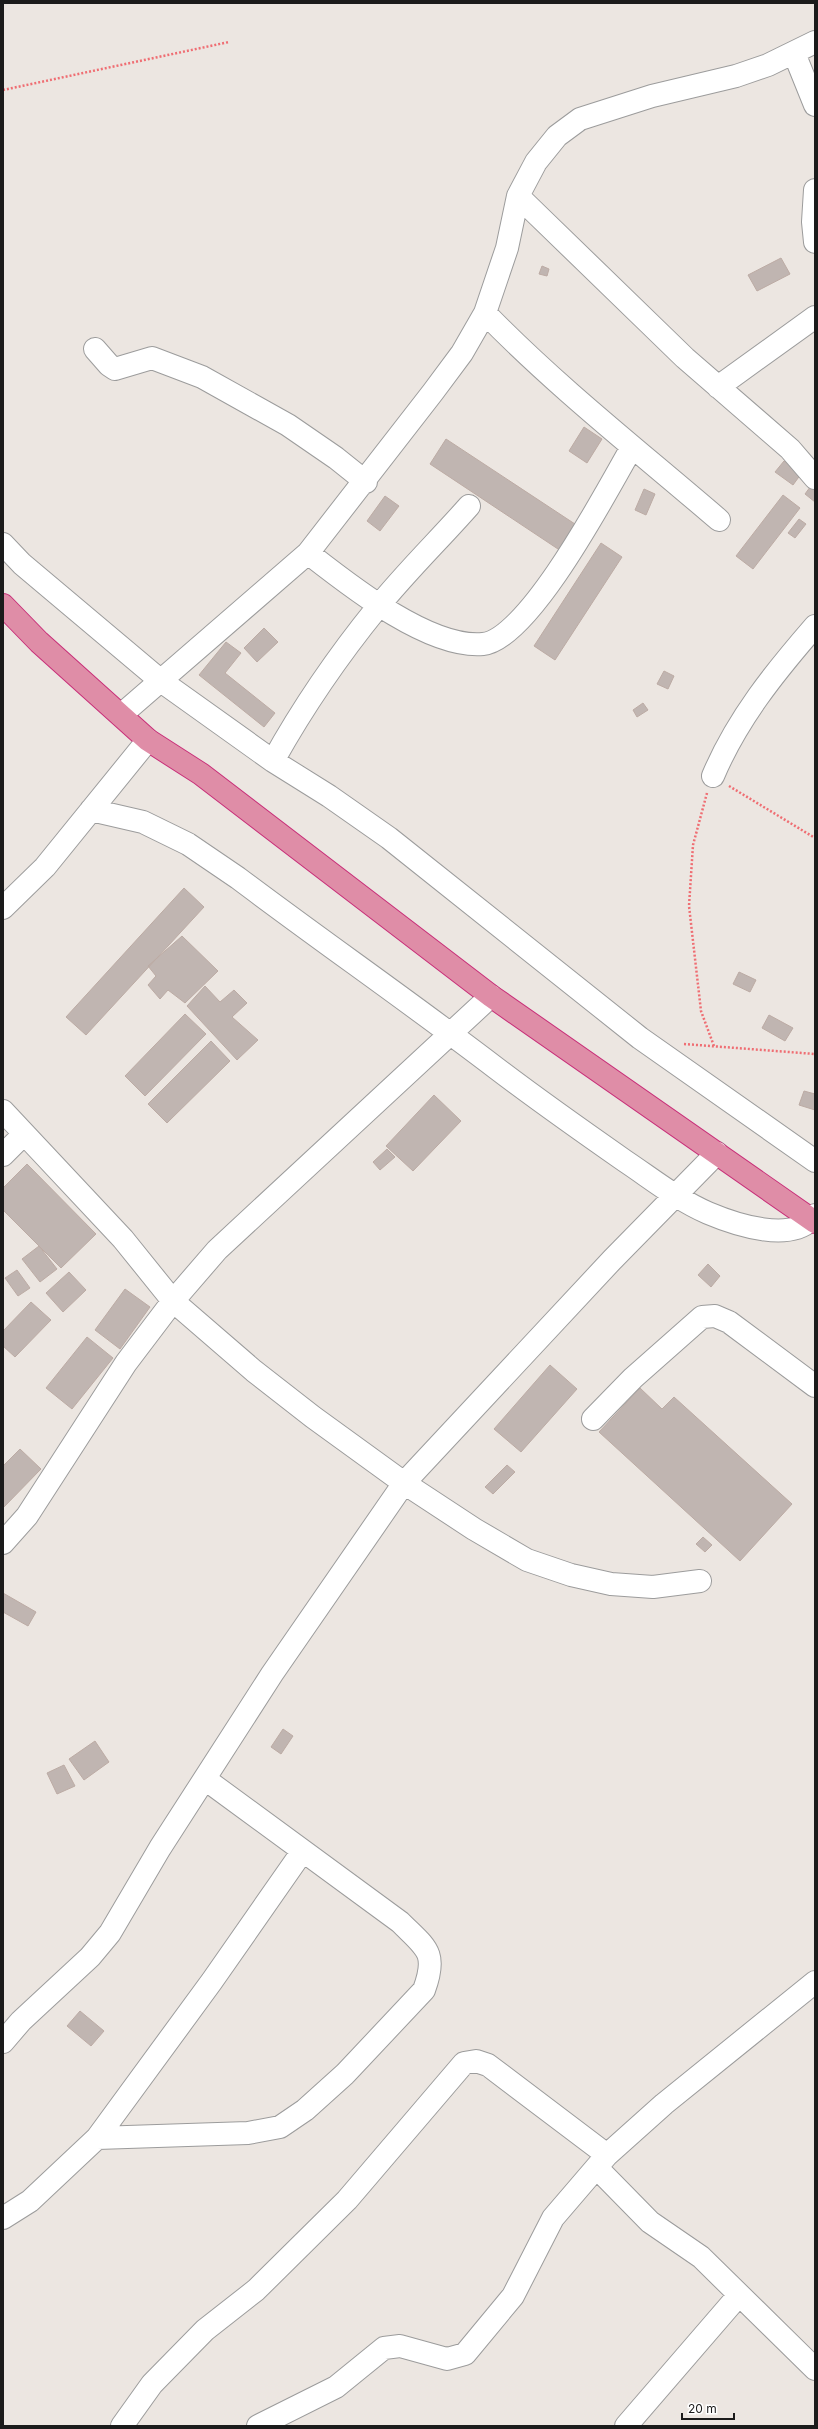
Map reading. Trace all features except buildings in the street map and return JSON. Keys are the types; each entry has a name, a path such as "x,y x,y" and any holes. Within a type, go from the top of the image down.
{"highway":[{"path":"3,605 39,642 122,715 148,740 201,774 491,996 814,1219"}],"street":[{"path":"122,715 308,553 366,482 462,353 485,313 507,248 518,196 536,162 557,136 580,119 652,96 736,76 768,65 815,42"},
{"path":"794,53 815,105"},
{"path":"815,190 813,222 815,242"},
{"path":"518,196 718,387 790,449 815,478"},
{"path":"485,313 521,350 632,447 719,520"},
{"path":"718,387 815,317"},
{"path":"95,349 109,366 115,369 152,358 202,377 288,425 336,458 366,482"},
{"path":"308,553 378,606 444,638 464,643 484,644 500,638 533,605 554,576 632,447"},
{"path":"273,761 321,683 378,606 469,506"},
{"path":"3,544 22,564 161,681 273,761 329,796 389,838 640,1038 815,1161"},
{"path":"713,776 733,733 744,716 793,651 815,626"},
{"path":"3,908 45,867 148,740"},
{"path":"91,810 143,822 188,844 238,878 374,980 451,1034 546,1106 675,1196 714,1215 741,1224 776,1232 796,1228 814,1219"},
{"path":"3,1543 27,1516 126,1363 173,1301 217,1250 270,1199 491,996"},
{"path":"3,1111 123,1239 173,1301 260,1376 404,1484 474,1529 527,1560 571,1575 611,1584 653,1586 700,1581"},
{"path":"3,1155 24,1134"},
{"path":"3,2042 21,2021 90,1957 110,1933 160,1848 272,1674 404,1484 717,1153"},
{"path":"593,1419 644,1368 702,1317 715,1316 729,1322 762,1345 815,1386"},
{"path":"97,2138 248,2134 280,2127 305,2110 344,2074 424,1990 432,1961 425,1946 400,1922 302,1852 205,1779"},
{"path":"3,2218 30,2201 97,2138 212,1981 302,1852"},
{"path":"258,2426 336,2387 384,2348 400,2346 447,2359 465,2354 513,2296 553,2218 602,2162 664,2104 815,1982"},
{"path":"122,2426 152,2384 205,2330 256,2290 347,2200 464,2063 476,2061 488,2065 602,2162 650,2222 700,2257 815,2369"},
{"path":"626,2426 739,2295"}],"path":[{"path":"3,90 229,42"},
{"path":"714,1046 701,1011 689,906 694,845 703,805 713,776 777,817 815,838"},
{"path":"677,1043 815,1054"}]}
